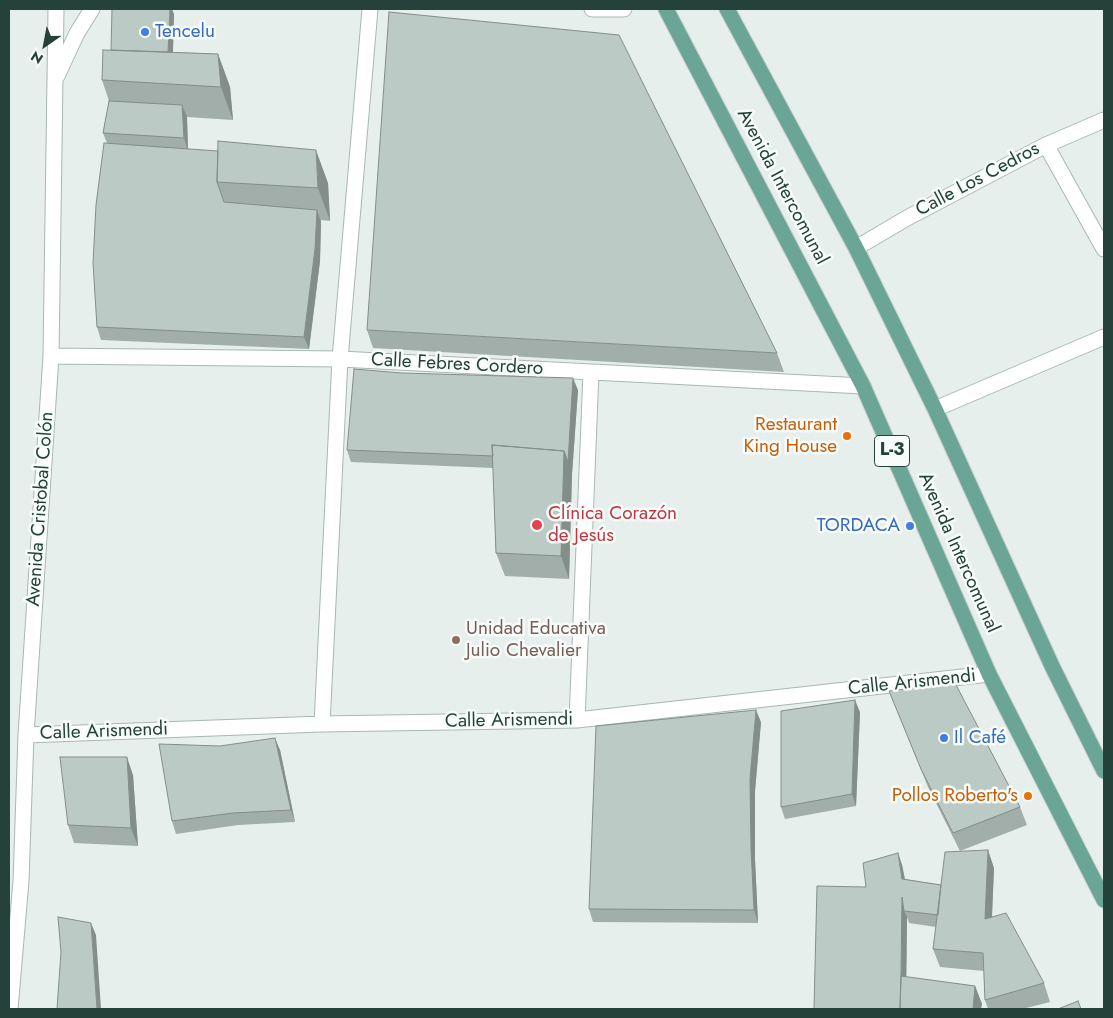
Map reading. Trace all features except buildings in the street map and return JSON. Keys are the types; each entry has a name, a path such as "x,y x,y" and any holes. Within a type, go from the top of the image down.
{"main road":[{"name":"Avenida Intercomunal","path":"666,9 863,386 990,674 1104,900"},
{"name":"Avenida Intercomunal","path":"727,9 856,248 935,409 1052,666 1104,770"}],"street":[{"name":"Avenida Cristobal Colón","path":"10,1009 21,881 26,735 51,356 56,9"},
{"path":"55,82 77,33 92,9"},
{"path":"322,724 340,359 370,9"},
{"path":"592,9 624,9"},
{"name":"Calle Los Cedros","path":"856,248 907,218 1046,145 1104,120"},
{"path":"1046,145 1104,249"},
{"path":"935,409 1104,337"},
{"name":"Calle Febres Cordero","path":"51,356 340,359 863,386"},
{"path":"577,720 591,372"},
{"name":"Calle Arismendi","path":"26,735 322,724 577,720 990,674"}],"place":[{"name":"Tencelu","path":"145,32"},
{"name":"Restaurant King House","path":"847,436"},
{"name":"Clínica Corazón de Jesús","path":"537,525"},
{"name":"TORDACA","path":"910,526"},
{"name":"Unidad Educativa Julio Chevalier","path":"456,640"},
{"name":"Il Café","path":"944,738"},
{"name":"Pollos Roberto's","path":"1028,796"}]}
